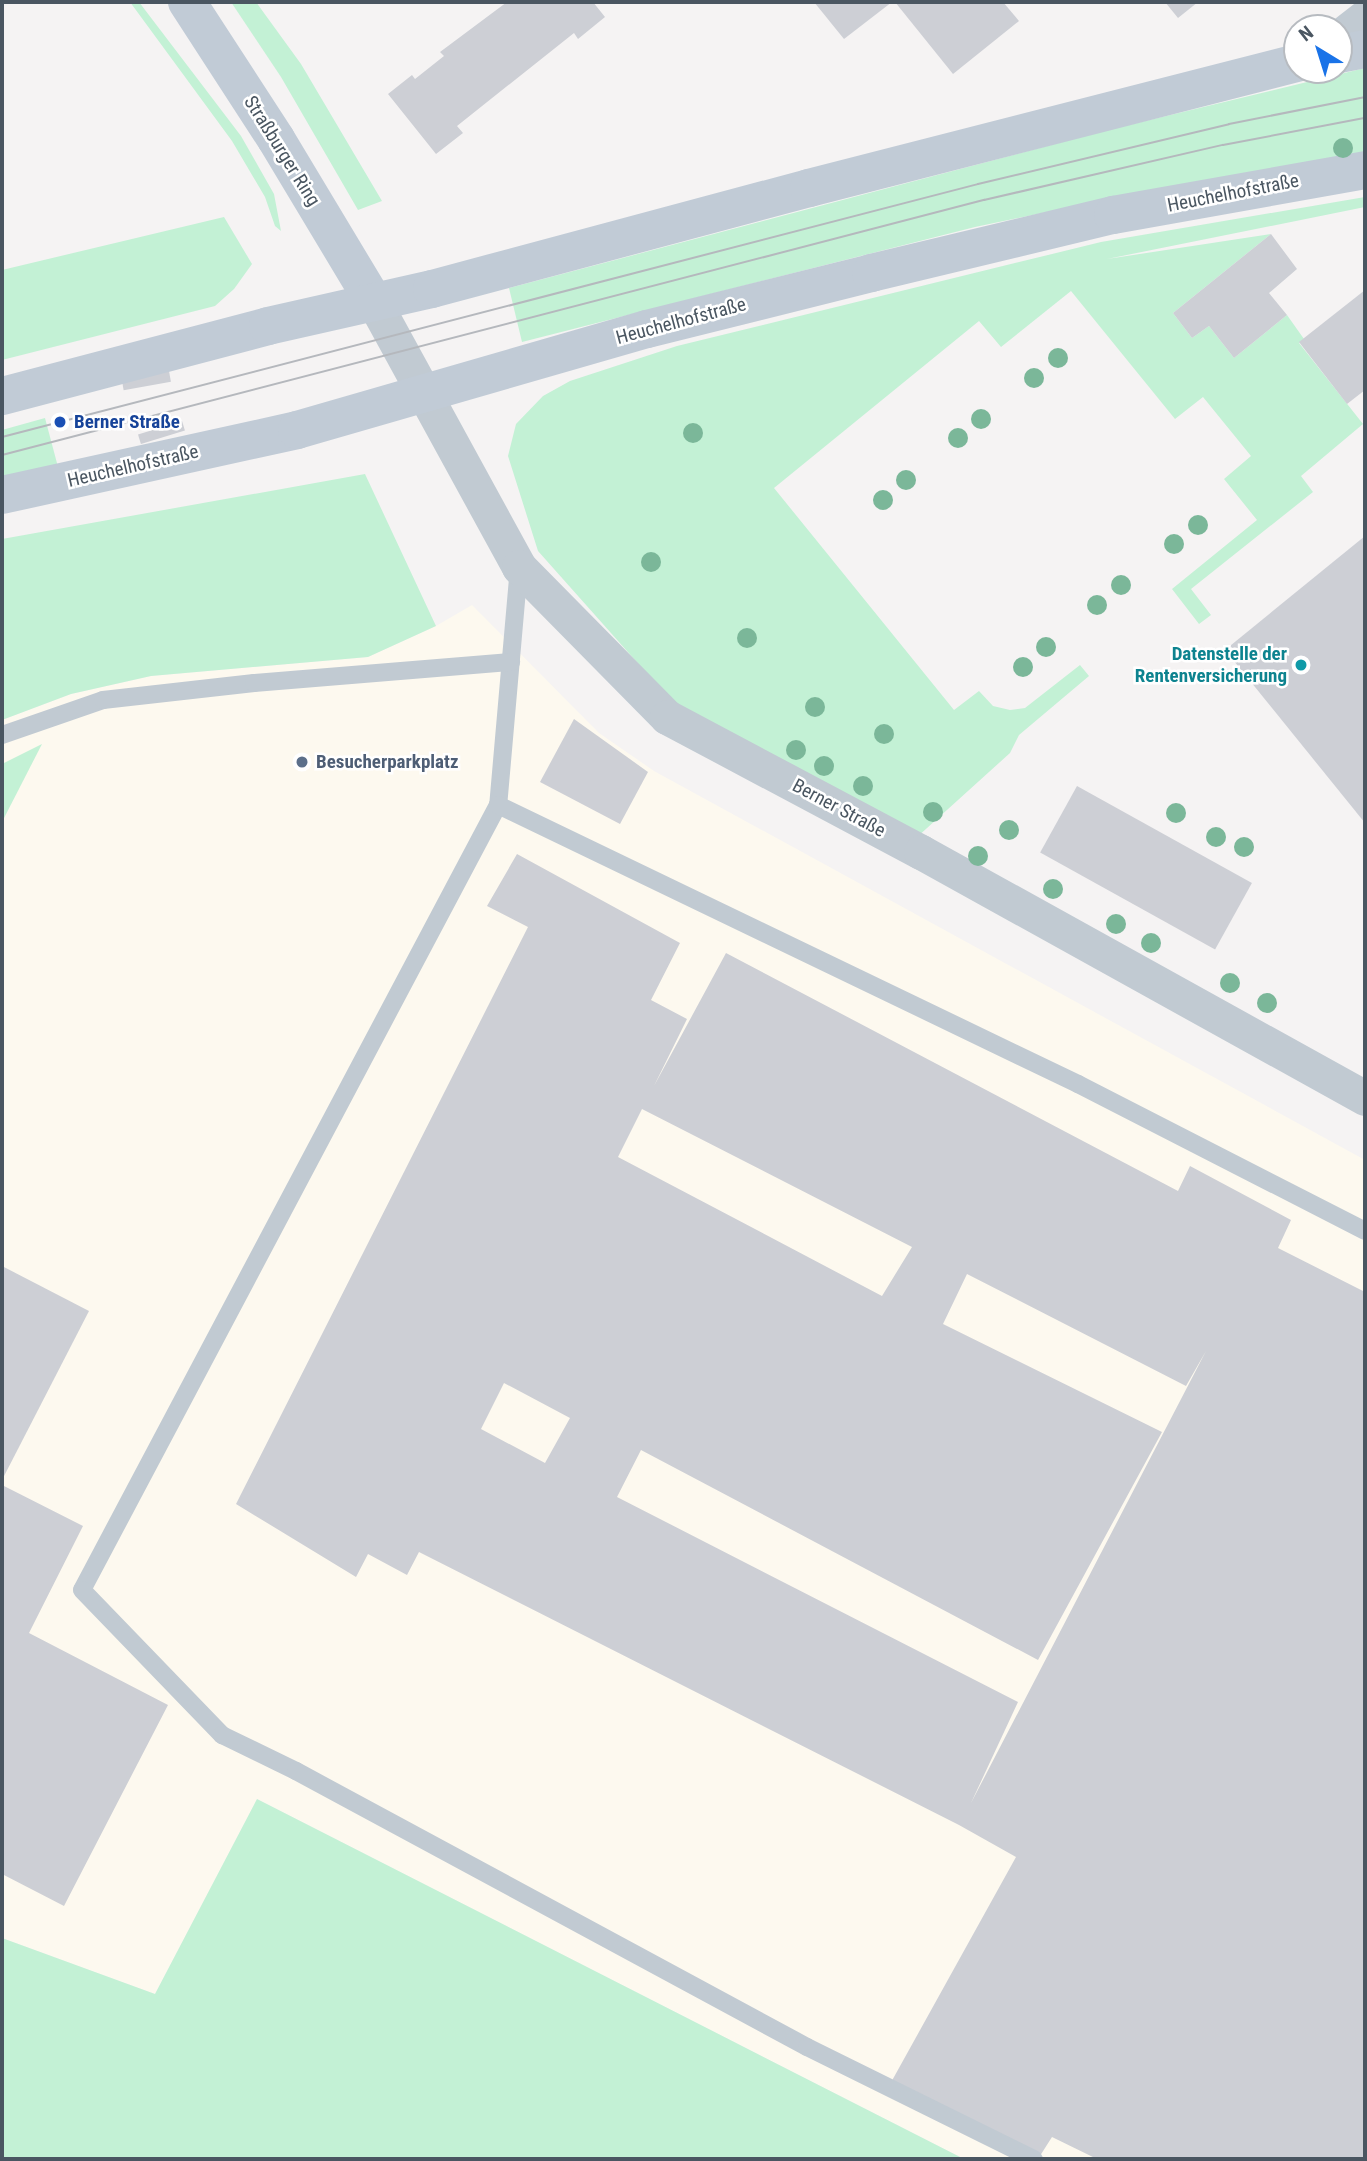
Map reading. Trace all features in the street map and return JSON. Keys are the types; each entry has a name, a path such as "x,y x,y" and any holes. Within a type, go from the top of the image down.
{"main road":[{"name":"Straßburger Ring","path":"187,2 276,139 374,302"},
{"path":"2,396 1283,67"},
{"name":"Heuchelhofstraße","path":"2,495 296,429 425,395 647,329 1113,215 1365,170"}],"street":[{"name":"Berner Straße","path":"374,302 519,567 667,718 922,852 1365,1098"}],"lane":[{"path":"519,567 498,805 82,1590 222,1735 296,1771 807,2047 1034,2159"},
{"path":"2,736 103,700 254,683 511,662"},
{"path":"498,805 1078,1084 1365,1231"}],"shaded area":[{"path":"472,605 599,733 654,771 1365,1160 1365,2159 964,2159 257,1799 155,1994 2,1938 2,720 71,694 151,676 368,657 436,626"}],"green space":[{"path":"130,2 139,2 241,136 274,194 281,231 275,226 265,197 232,141"},
{"path":"231,2 256,2 301,64 382,201 358,210 281,77"},
{"path":"1365,68 1365,153 1137,193 975,227 522,342 509,288 1108,130 1299,84 1353,84 1353,71"},
{"path":"1365,197 1365,207 1107,259 1271,234 1173,313 1192,338 1209,326 1234,358 1287,315 1304,339 1299,343 1363,424 1301,476 1313,492 1191,589 1211,615 1199,624 1172,589 1257,520 1224,479 1251,456 1203,397 1175,419 1071,291 1001,347 979,321 774,488 954,710 979,691 993,706 1010,710 1025,708 1080,665 1089,676 1019,735 1010,753 916,838 675,705 538,551 508,456 516,424 543,396 570,381 677,346 1101,242"},
{"path":"224,217 252,264 234,289 215,306 2,360 2,270"},
{"path":"45,418 58,467 2,480 2,430"},
{"path":"365,474 436,626 368,657 151,676 71,694 2,720 2,539"},
{"path":"42,744 2,822 2,764"},
{"path":"257,1799 964,2159 2,2159 2,1938 155,1994"}],"building":[{"path":"507,2 593,2 605,17 578,39 574,33 457,126 463,133 436,154 388,94 412,75 415,79 444,56 440,52"},
{"path":"814,2 892,2 844,39"},
{"path":"895,2 1003,2 1019,21 953,74"},
{"path":"1165,2 1198,2 1178,18"},
{"path":"1271,234 1297,269 1269,293 1287,315 1234,358 1209,326 1192,338 1173,313"},
{"path":"1365,290 1365,390 1347,404 1299,342"},
{"path":"169,371 171,382 124,390 122,379"},
{"path":"182,421 185,431 141,444 138,434"},
{"name":"Datenstelle der Rentenversicherung","path":"1365,536 1365,823 1225,650"},
{"path":"574,719 648,772 620,824 540,782"},
{"path":"1077,786 1252,883 1215,949 1040,852"},
{"path":"517,854 680,943 651,1000 687,1019 654,1086 726,953 1178,1191 1190,1166 1291,1220 1278,1248 1365,1292 1365,2159 1097,2159 1052,2137 1038,2159 889,2086 1016,1857 959,1825 419,1552 407,1575 368,1554 356,1577 236,1504 528,927 487,906","holes":["642,1109 912,1247 882,1296 618,1157","967,1274 1186,1386 1206,1351 971,1803 1018,1702 617,1497 641,1450 1038,1660 1162,1432 943,1324","504,1383 570,1418 545,1463 481,1429"]},
{"path":"2,1266 89,1311 2,1480"},
{"path":"2,1485 83,1526 29,1633 168,1705 64,1906 2,1874"}],"tram line":[{"path":"2,437 978,184 1229,124 1365,97"},
{"path":"2,455 984,200 1223,145 1365,118"}],"place":[{"name":"Berner Straße","path":"60,422"},
{"name":"Datenstelle der Rentenversicherung","path":"1301,665"},
{"name":"Besucherparkplatz","path":"302,762"}]}
